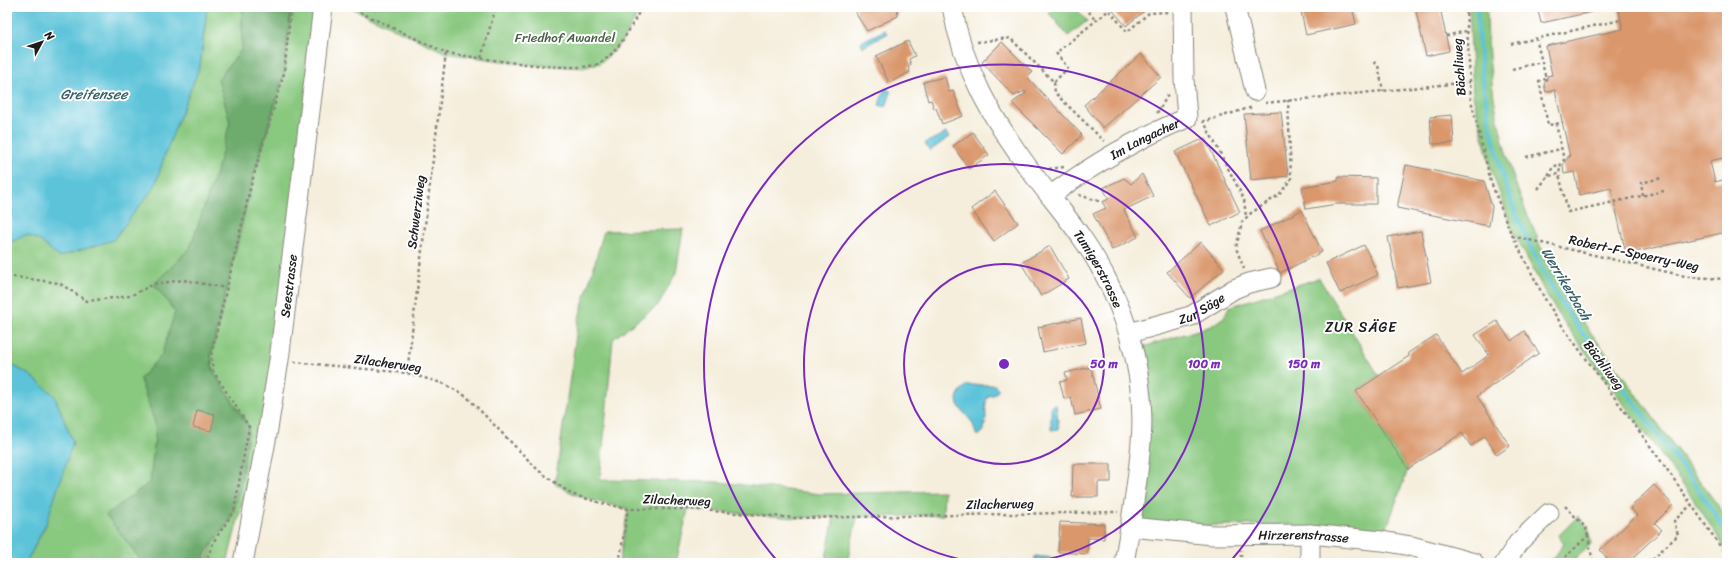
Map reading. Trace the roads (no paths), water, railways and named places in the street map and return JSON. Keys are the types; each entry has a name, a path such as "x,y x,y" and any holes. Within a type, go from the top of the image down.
{"street":[{"name":"Seestrasse","path":"243,563 268,435 279,360 323,7"},
{"name":"Tumigerstrasse","path":"952,7 969,69 981,96 1003,133 1082,238 1098,262 1117,299 1129,333 1140,394 1141,441 1124,563"},
{"path":"1236,7 1258,101"},
{"name":"Im Langacher","path":"1050,196 1123,147 1161,128 1187,118 1176,10"},
{"name":"Zur Säge","path":"1129,333 1163,316 1191,316 1234,289 1249,283 1271,278"},
{"path":"1505,563 1518,542 1557,509"},
{"name":"Hirzerenstrasse","path":"1131,520 1213,535 1310,534 1411,546 1474,563"},
{"path":"1310,534 1310,563"}],"water":[{"name":"Greifensee","path":"7,7 207,7 200,66 165,154 155,186 113,240 59,257 39,240 26,235 7,244"},
{"path":"885,30 887,34 863,47 861,42"},
{"path":"887,88 891,92 886,107 879,105 884,90"},
{"path":"946,133 949,137 930,151 925,143"},
{"path":"7,362 30,375 54,395 73,442 46,524 26,563 7,563"},
{"path":"967,385 995,385 999,390 993,395 988,396 986,401 985,424 980,435 976,435 972,422 958,405 958,396"},
{"path":"1056,405 1059,429 1051,430 1051,406"},
{"path":"1035,556 1053,558 1052,563 1035,563"}],"waterway":[{"name":"Werrikerbach","path":"1477,7 1482,76 1494,143 1514,209 1527,240 1550,284 1573,320 1684,469 1727,533"}],"district":[{"name":"ZUR SÄGE","path":"1361,327"}],"park label":[{"name":"Friedhof Awandel","path":"565,37"}]}
